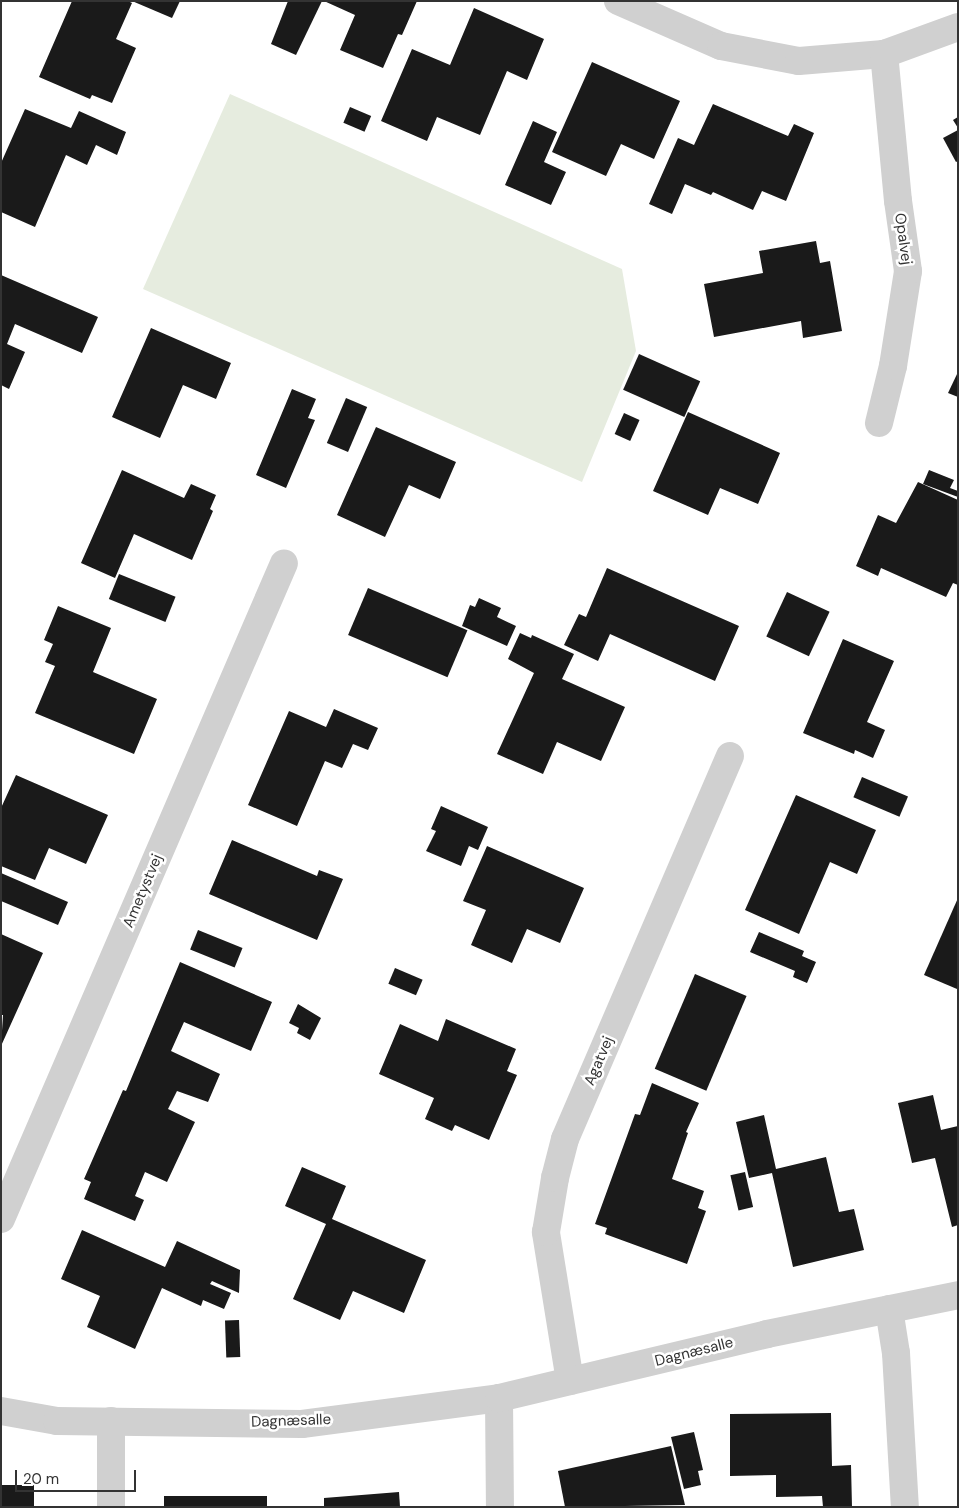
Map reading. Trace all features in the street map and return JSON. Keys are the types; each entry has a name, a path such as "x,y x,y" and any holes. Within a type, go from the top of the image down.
{"street":[{"path":"618,1 721,46 799,61 884,54 958,27"},
{"name":"Opalvej","path":"879,423 893,366 908,271 898,201 884,54"},
{"name":"Ametystvej","path":"1,1219 284,563"},
{"name":"Agatvej","path":"570,1381 546,1232 555,1178 565,1139 730,756"},
{"name":"Dagnæsalle","path":"1,1411 57,1421 302,1424 499,1398 768,1334 958,1295"},
{"path":"890,1309 896,1352 905,1507"},
{"path":"499,1398 500,1507"},
{"path":"111,1422 111,1507"}],"shaded area":[{"path":"230,94 622,269 636,351 582,482 143,289"}],"building":[{"path":"72,1 128,1 132,3 116,39 136,48 112,103 92,95 90,99 39,77"},
{"path":"132,1 180,1 172,18"},
{"path":"288,1 322,1 296,55 271,44"},
{"path":"324,1 417,1 402,35 398,34 383,68 340,50 355,15"},
{"path":"474,8 544,39 527,80 507,71 480,135 437,117 427,141 381,121 412,49 450,65"},
{"path":"592,62 680,101 654,159 621,144 606,176 552,152"},
{"path":"713,104 788,136 794,124 814,133 786,201 762,191 753,210 713,192 711,195 685,184 672,214 649,204 678,138 694,145"},
{"path":"350,107 371,116 365,132 343,123"},
{"path":"25,109 71,128 79,111 126,132 117,155 96,145 87,165 66,155 35,227 1,212 1,163"},
{"path":"958,117 958,128 953,120"},
{"path":"533,121 557,132 544,162 566,172 551,205 505,185"},
{"path":"958,130 958,161 956,162 943,138"},
{"path":"816,241 820,263 830,261 842,331 803,338 801,321 714,337 704,284 763,273 759,251"},
{"path":"1,275 98,317 82,353 15,324 7,344 25,352 9,389 1,385"},
{"path":"151,328 231,363 216,399 183,385 160,438 112,417"},
{"path":"639,354 700,381 684,417 623,390"},
{"path":"958,372 958,397 948,393"},
{"path":"292,389 316,399 308,418 315,420 286,488 256,475"},
{"path":"346,398 367,407 348,452 327,443"},
{"path":"688,412 780,453 758,504 720,488 708,515 653,491"},
{"path":"624,413 640,420 630,441 615,434"},
{"path":"376,427 456,462 440,499 409,485 385,537 337,515"},
{"path":"122,470 184,498 191,484 216,495 210,509 213,511 192,560 134,534 115,578 81,563"},
{"path":"929,470 954,480 950,488 958,491 958,497 923,484"},
{"path":"918,482 958,500 958,585 953,583 946,597 881,568 878,576 856,566 878,515 896,523"},
{"path":"607,568 739,626 715,681 610,634 598,661 564,645 579,614 586,617"},
{"path":"119,574 176,597 165,622 109,599"},
{"path":"368,588 467,630 447,677 348,635"},
{"path":"787,592 830,612 809,656 766,636"},
{"path":"479,598 501,608 497,617 516,626 507,646 462,626 470,605 475,607"},
{"path":"58,606 111,628 93,672 157,699 134,754 35,713 55,666 45,662 53,644 44,640"},
{"path":"520,633 531,638 532,635 574,654 562,679 625,707 601,761 557,742 543,774 497,754 534,673 508,659"},
{"path":"843,639 894,661 867,722 885,730 873,758 855,750 854,754 803,733"},
{"path":"334,709 378,728 368,750 353,744 342,768 325,761 297,826 248,805 289,711 326,727"},
{"path":"16,775 108,815 86,864 49,848 35,880 1,866 1,808"},
{"path":"862,777 908,797 899,817 853,797"},
{"path":"796,795 876,830 857,874 830,862 799,934 745,910"},
{"path":"441,806 488,827 478,850 469,846 461,866 426,851 436,831 431,829"},
{"path":"232,840 317,876 319,870 343,879 317,940 209,894"},
{"path":"487,846 584,888 560,943 527,929 512,963 471,945 486,910 463,901"},
{"path":"1,873 68,902 58,925 1,901"},
{"path":"958,898 958,988 957,989 924,975"},
{"path":"198,930 243,948 235,967 190,949"},
{"path":"759,932 804,951 802,956 816,962 807,983 793,977 795,971 750,952"},
{"path":"1,934 43,953 1,1046 3,1015 1,1015"},
{"path":"180,962 272,1002 251,1051 184,1022 171,1051 220,1074 208,1102 177,1091 168,1109 195,1122 167,1182 145,1172 135,1196 144,1200 135,1221 84,1199 91,1182 84,1179 123,1090 126,1091"},
{"path":"395,968 423,980 416,995 388,984"},
{"path":"695,974 747,996 706,1091 655,1069"},
{"path":"298,1004 321,1018 310,1040 297,1033 299,1028 289,1023"},
{"path":"446,1019 516,1049 507,1071 517,1075 489,1140 455,1125 452,1131 425,1119 434,1098 379,1074 400,1024 438,1041"},
{"path":"652,1083 699,1103 686,1132 688,1133 672,1179 704,1191 698,1208 706,1211 687,1264 605,1234 607,1228 595,1224 635,1114 640,1115"},
{"path":"933,1095 941,1130 958,1126 958,1225 952,1227 935,1158 912,1163 898,1103"},
{"path":"764,1115 776,1169 826,1157 839,1212 854,1209 864,1250 793,1267 772,1173 749,1178 736,1122"},
{"path":"302,1167 346,1186 332,1219 426,1260 404,1313 353,1291 340,1320 293,1299 326,1224 285,1206"},
{"path":"745,1172 753,1207 738,1210 730,1175"},
{"path":"82,1230 165,1267 177,1241 240,1270 239,1293 212,1281 210,1284 231,1293 224,1309 203,1300 201,1306 162,1288 135,1349 87,1327 100,1296 61,1279"},
{"path":"225,1320 239,1320 240,1357 226,1357"},
{"path":"831,1413 832,1466 851,1465 852,1507 823,1507 822,1496 776,1497 776,1475 730,1476 730,1414"},
{"path":"694,1432 703,1470 698,1471 701,1485 684,1489 671,1437"},
{"path":"671,1446 685,1505 565,1507 558,1471"},
{"path":"1,1485 34,1485 34,1507 1,1507"},
{"path":"399,1492 400,1507 324,1507 324,1498"},
{"path":"164,1496 267,1496 267,1507 164,1507"}]}
